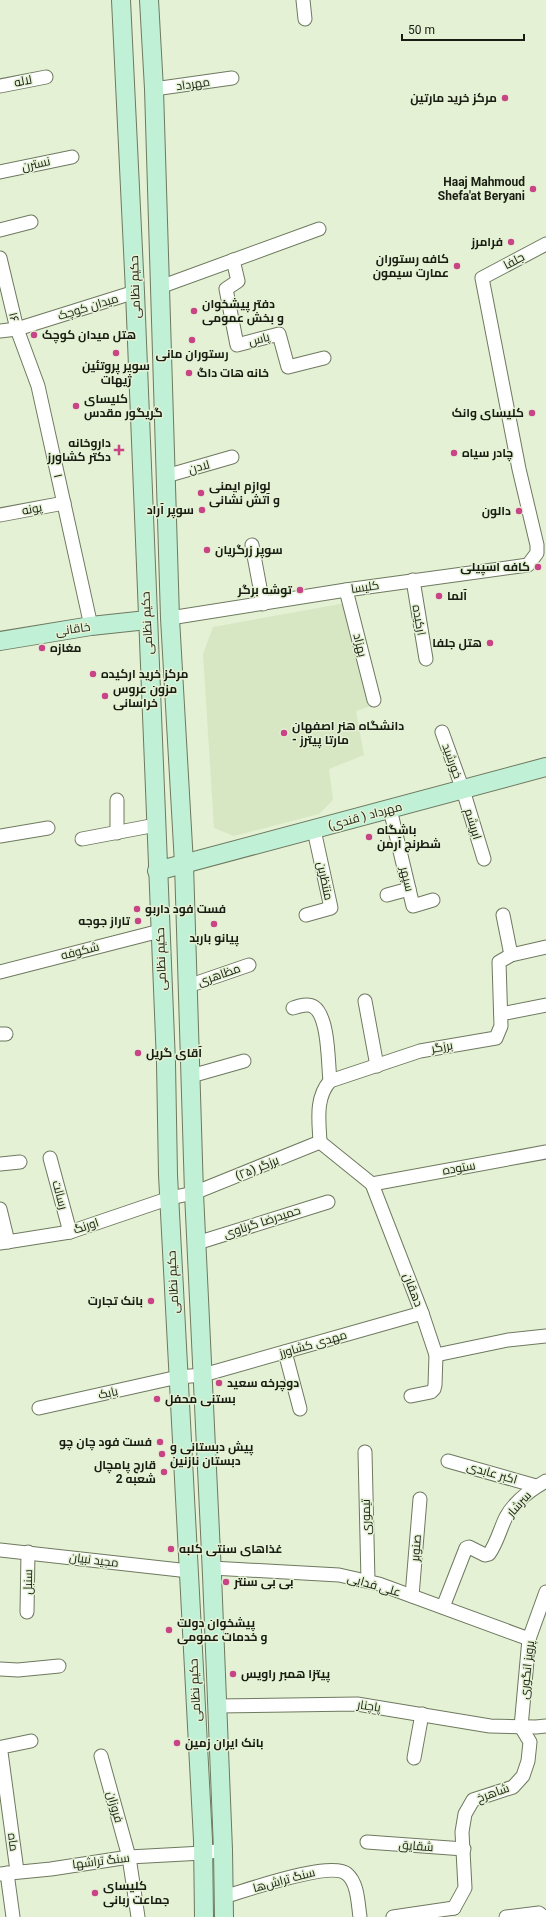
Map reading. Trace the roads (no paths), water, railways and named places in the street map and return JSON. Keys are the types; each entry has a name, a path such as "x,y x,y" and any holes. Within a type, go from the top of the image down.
{"main road":[{"name":"حکیم نظامی","path":"119,3 135,292 170,1198 203,1853 204,1917"},
{"name":"حکیم نظامی","path":"151,3 170,618 184,864 194,1194 212,1568 216,1706 223,1850 224,1917"},
{"name":"خاقانی","path":"0,641 91,626 147,620"},
{"name":"مهرداد ( قندی)","path":"157,871 390,810 546,767"}],"street":[{"path":"303,0 305,19"},
{"name":"لاله","path":"0,86 46,76"},
{"name":"مهرداد","path":"154,89 232,78"},
{"name":"نسترن","path":"0,172 72,157"},
{"path":"0,230 31,222"},
{"path":"160,287 319,229"},
{"name":"جلفا","path":"541,544 516,454 482,278 546,244"},
{"name":"پاس","path":"233,260 238,281 226,289 237,345 279,334 288,367 324,358"},
{"name":"۱۶","path":"1,264 17,329"},
{"name":"میدان کوچک","path":"0,331 17,329 135,292"},
{"name":"۱","path":"17,329 38,386 91,626"},
{"name":"لادن","path":"166,476 232,457"},
{"name":"پونه","path":"0,515 64,503"},
{"name":"کلیسا","path":"170,618 413,580 528,565 537,553 541,544"},
{"path":"252,545 263,604"},
{"name":"ارکیده","path":"413,580 426,659"},
{"name":"بهزاد","path":"346,590 374,700"},
{"name":"خورشید","path":"442,732 463,790"},
{"name":"ابریشم","path":"463,790 484,859"},
{"path":"117,800 117,832"},
{"name":"سپهر","path":"390,810 414,906 433,900"},
{"path":"82,839 156,826"},
{"path":"0,836 48,828"},
{"name":"منتظرین","path":"306,915 331,908 314,830"},
{"path":"387,895 409,889"},
{"path":"503,915 511,955 546,947"},
{"name":"شکوفه","path":"0,972 160,931"},
{"name":"برزگر","path":"330,1081 420,1051 496,1038 501,1026 500,962 511,955"},
{"name":"مظاهری","path":"188,986 249,965"},
{"path":"365,1001 377,1066"},
{"path":"293,1008 310,1005 315,1007 320,1015 327,1045 330,1081 321,1094 318,1120 320,1142"},
{"path":"501,1014 546,1005"},
{"path":"191,1076 244,1061"},
{"name":"برزگر (۲۵)","path":"170,1198 194,1194 320,1142"},
{"name":"دهقان","path":"320,1142 372,1184 422,1313 436,1355"},
{"name":"ستوده","path":"372,1184 546,1152"},
{"name":"رسالت","path":"50,1158 70,1232"},
{"path":"0,1164 20,1162"},
{"name":"اورنگ","path":"4,1243 70,1232 170,1198"},
{"name":"حمیدرضا گرناوی","path":"197,1243 328,1202"},
{"path":"0,1209 4,1243"},
{"name":"مهدی کشاورز","path":"178,1377 203,1375 422,1313"},
{"path":"411,1396 431,1392 434,1389 436,1355 508,1340 546,1336"},
{"path":"285,1352 300,1409"},
{"name":"بابک","path":"39,1408 178,1377"},
{"name":"تیموری","path":"365,1452 368,1581"},
{"name":"اکبر عابدی","path":"448,1461 541,1483"},
{"name":"سرشار","path":"443,1607 466,1548 469,1547 485,1555 489,1554 507,1515 541,1483"},
{"name":"صنوبر","path":"412,1596 420,1500"},
{"name":"مجید نبیان","path":"0,1550 189,1571"},
{"name":"سنبل","path":"27,1612 28,1552"},
{"name":"علی فدایی","path":"212,1568 339,1575 368,1581 529,1639"},
{"name":"پرویز انگوری","path":"521,1727 529,1639 546,1592"},
{"path":"0,1669 18,1670 59,1666"},
{"name":"پاچنار","path":"216,1706 357,1704 490,1726 546,1726"},
{"path":"414,1758 422,1714"},
{"name":"شاهرخ","path":"455,1912 465,1888 462,1832 465,1814 473,1800 513,1787 523,1776 528,1761 530,1742 521,1727"},
{"name":"ماه","path":"8,1872 2,1747 31,1741"},
{"name":"فروزان","path":"101,1756 129,1858 138,1917"},
{"name":"شقایق","path":"368,1842 464,1849"},
{"name":"سنگ تراشها","path":"8,1872 51,1869 129,1858 203,1853 223,1850"},
{"name":"سنگ تراش‌ها","path":"223,1897 308,1873 324,1870 338,1870 346,1873 351,1878 355,1887 360,1917"},
{"path":"8,1872 13,1917"},
{"path":"393,1917 455,1912"},
{"path":"506,1917 539,1913 544,1917"}],"place":[{"name":"مرکز خرید مارتین","path":"505,98"},
{"name":"Haaj Mahmoud Shefa'at Beryani","path":"533,189"},
{"name":"فرامرز","path":"511,242"},
{"name":"کافه رستوران عمارت سیمون","path":"457,266"},
{"name":"دفتر پیشخوان و بخش عمومی","path":"194,311"},
{"name":"هتل میدان کوچک","path":"34,335"},
{"name":"رستوران مانی","path":"192,340"},
{"name":"سوپر پروتئین ژیهات","path":"116,353"},
{"name":"خانه هات داگ","path":"189,373"},
{"name":"کلیسای گریگور مقدس","path":"76,406"},
{"name":"کلیسای وانک","path":"532,413"},
{"name":"داروخانه دکتر کشاورز","path":"119,450"},
{"name":"چادر سیاه","path":"454,453"},
{"name":"لوازم ایمنی و آتش نشانی","path":"201,493"},
{"name":"سوپر آراد","path":"202,510"},
{"name":"دالون","path":"519,511"},
{"name":"سوپر زرگریان","path":"207,550"},
{"name":"کافه اسپیلی","path":"538,567"},
{"name":"توشه برگر","path":"300,590"},
{"name":"آلما","path":"439,596"},
{"name":"هتل جلفا","path":"490,643"},
{"name":"مغازه","path":"42,648"},
{"name":"مرکز خرید ارکیده","path":"93,674"},
{"name":"مزون عروس خراسانی","path":"105,696"},
{"name":"دانشگاه هنر اصفهان - مارتا پیترز","path":"284,733"},
{"name":"باشگاه شطرنج آرمن","path":"369,837"},
{"name":"فست فود داربو","path":"137,909"},
{"name":"تاراز جوجه","path":"138,921"},
{"name":"پیانو باربد","path":"214,924"},
{"name":"آقای گریل","path":"138,1053"},
{"name":"بانک تجارت","path":"151,1301"},
{"name":"دوچرخه سعید","path":"219,1383"},
{"name":"بستنی محفل","path":"157,1399"},
{"name":"فست فود چان چو","path":"160,1442"},
{"name":"پیش دبستانی و دبستان نازنین","path":"162,1454"},
{"name":"قارچ پامچال شعبه 2","path":"164,1472"},
{"name":"غذاهای سنتی کلبه","path":"171,1549"},
{"name":"بی بی سنتر","path":"226,1582"},
{"name":"پیشخوان دولت و خدمات عمومی","path":"169,1630"},
{"name":"پیتزا همبر راویس","path":"233,1674"},
{"name":"بانک ایران زمین","path":"177,1743"},
{"name":"کلیسای جماعت ربانی","path":"95,1893"}]}
